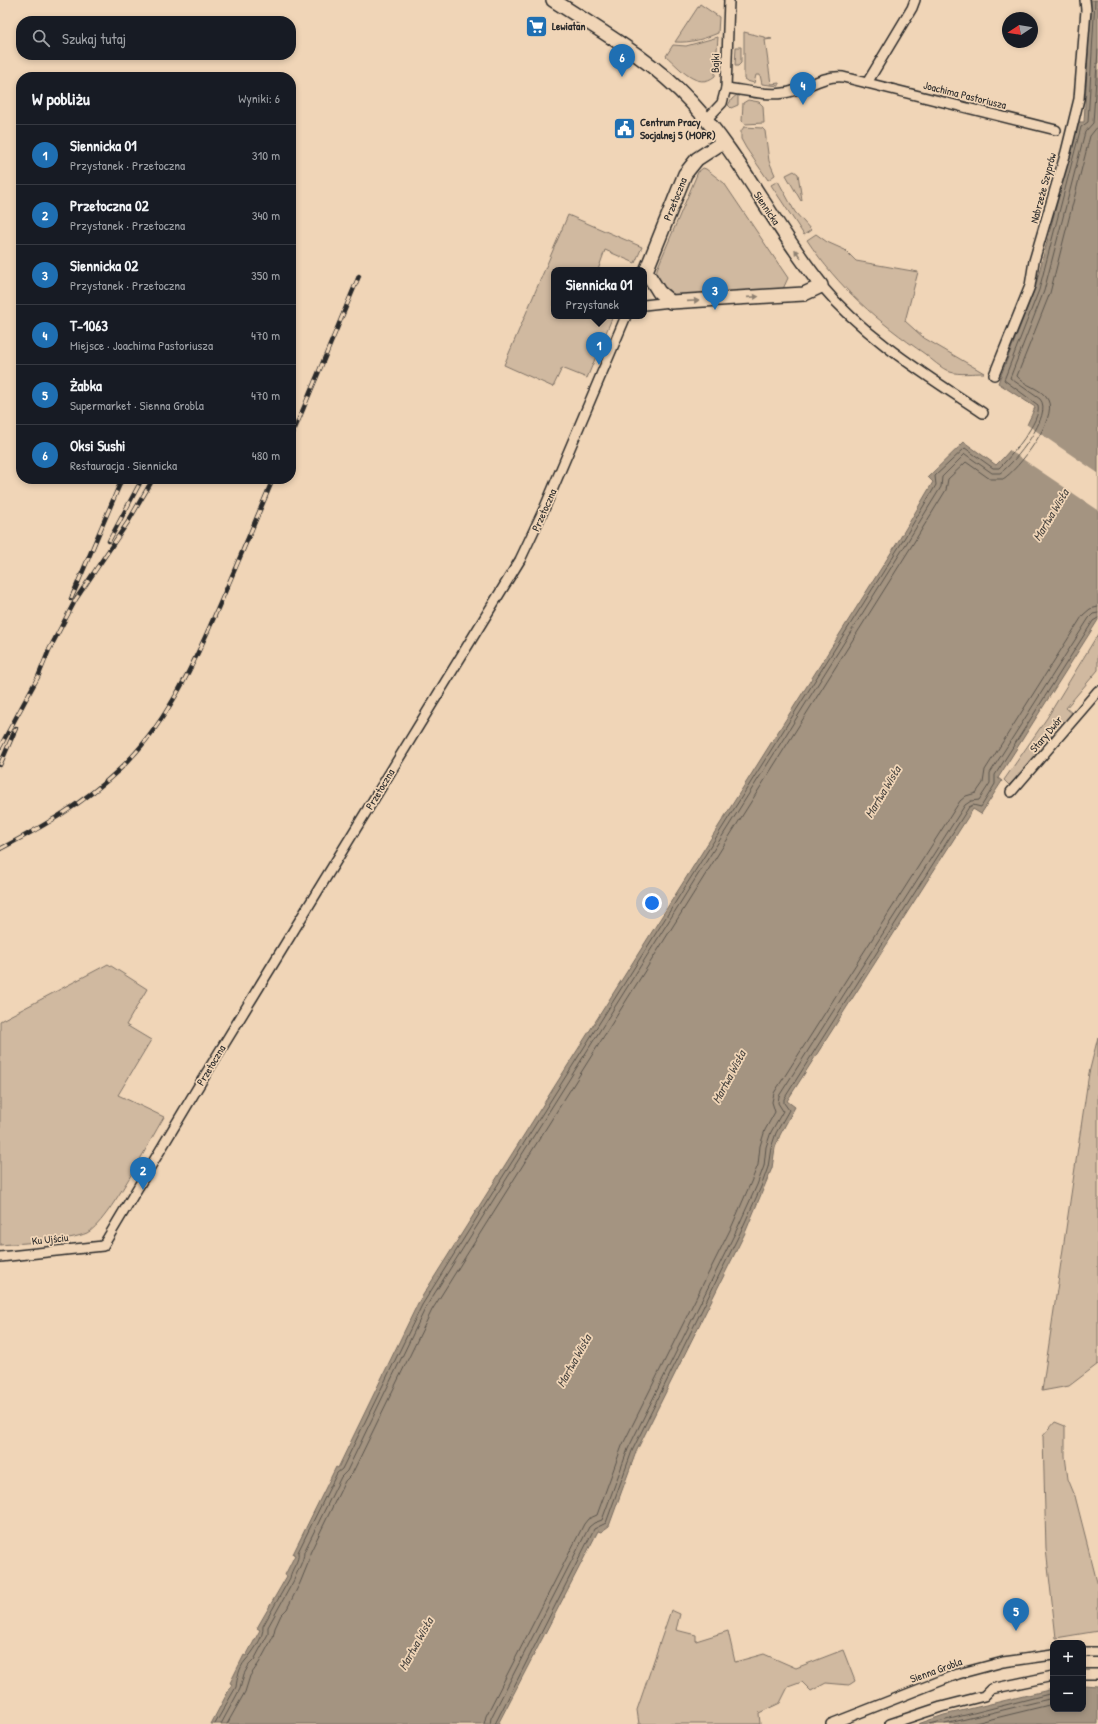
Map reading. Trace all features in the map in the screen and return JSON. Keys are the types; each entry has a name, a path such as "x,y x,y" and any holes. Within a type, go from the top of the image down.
{"street":[{"name":"Siennicka","path":"553,0 658,71 681,92 706,120 821,285 843,310 896,354 983,413"},
{"name":"Bajki","path":"706,120 722,103 726,88 729,0"},
{"path":"867,83 912,8 915,0"},
{"name":"Nabrzeże Szyprów","path":"994,375 1030,286 1034,261 1044,232 1079,99 1085,0"},
{"name":"Joachima Pastoriusza","path":"726,88 769,94 790,92 834,77 867,83 1056,130"},
{"name":"Przetoczna","path":"647,268 685,174 697,159 722,142"},
{"name":"Przetoczna","path":"647,276 654,286 671,302"},
{"path":"647,305 804,294 821,285"},
{"name":"Przetoczna","path":"103,1246 204,1077 520,560 542,513 625,319"},
{"name":"Stary Dwór","path":"1011,792 1098,691"},
{"name":"Ku Ujściu","path":"0,1257 103,1246"},
{"path":"1086,1652 1098,1652"},
{"name":"Sienna Grobla","path":"831,1724 958,1674 1003,1662 1050,1655"},
{"path":"1086,1674 1098,1674"},
{"path":"890,1724 941,1706 984,1696 991,1689 1050,1677"}],"shaded area":[{"path":"700,4 719,17 718,33 697,40 675,42"},
{"path":"744,32 772,39 765,40 771,84 779,83 779,86 762,84 760,75 756,75 754,83 744,79"},
{"path":"718,37 715,76 708,80 702,81 689,76 666,56 673,45 686,46"},
{"path":"736,47 741,47 741,63 738,66 735,66"},
{"path":"738,94 738,105 731,108 728,105"},
{"path":"748,100 759,102 763,106 764,123 745,124 742,121 743,103"},
{"path":"744,127 762,128 765,131 769,161 775,175 768,180 741,139 741,131"},
{"path":"703,168 724,183 788,278 782,291 677,296 666,292 656,279 657,269 698,172"},
{"path":"794,171 798,174 801,201 786,175"},
{"path":"778,181 795,212 811,230 804,235 771,185"},
{"path":"568,215 642,247 635,263 605,250 599,267 551,267 551,319 612,319 587,378 562,368 553,387 504,365"},
{"path":"816,234 827,242 845,250 856,261 918,272 905,321 924,338 984,373 967,374 950,372 937,364 875,316 860,303 819,257 807,240"},
{"path":"1098,634 1098,670 1066,708 1073,714 1029,766 1009,785 1004,780 1047,718"},
{"path":"108,964 147,989 126,1025 151,1040 118,1095 164,1117 117,1198 96,1226 87,1233 69,1238 0,1245 0,1021"},
{"path":"1098,1037 1098,1364 1069,1386 1042,1391 1089,1073"},
{"path":"1055,1422 1065,1426 1065,1456 1068,1479 1075,1496 1098,1586 1098,1631 1056,1638 1046,1549 1043,1436"},
{"path":"671,1610 680,1614 676,1630 696,1635 696,1641 728,1631 735,1662 764,1654 796,1668 843,1650 855,1681 849,1685 826,1683 811,1691 802,1682 788,1687 780,1703 759,1713 760,1724 639,1724 637,1710"}],"water":[{"name":"Martwa Wisła","path":"1091,0 1098,0 1098,620 998,778 1002,781 981,814 973,809 787,1101 795,1107 780,1135 775,1148 772,1168 745,1233 636,1452 609,1526 601,1532 598,1531 498,1724 211,1724 232,1684 230,1683 244,1655 246,1656 260,1630 257,1628 287,1576 285,1575 295,1555 293,1554 336,1467 338,1468 418,1303 899,540 933,482 928,477 964,442 996,465 1014,445 1028,423 1035,407 998,383 1035,288 1078,122 1084,122"},
{"path":"1086,1685 1098,1686 1098,1724 918,1724 944,1715 1050,1690 1050,1712 1086,1712"}],"pier":[{"path":"1026,424 1098,473 1098,510 1009,450"}],"railway":[{"path":"296,426 359,276"},
{"path":"71,599 120,484"},
{"path":"109,541 139,484"},
{"path":"0,747 38,677 49,650 76,599 128,522 150,484"},
{"path":"0,849 48,823 92,793 120,769 136,753 150,735 175,697 206,636 271,484"},
{"path":"0,765 16,728"}],"place":[{"name":"Lewiatan","path":"537,26"},
{"name":"Oksi Sushi","path":"622,77"},
{"name":"T-1063","path":"803,105"},
{"name":"Centrum Pracy Socjalnej 5 (MOPR)","path":"624,128"},
{"name":"Siennicka 02","path":"715,310"},
{"name":"Siennicka 01","path":"599,365"},
{"name":"Przetoczna 02","path":"143,1190"},
{"name":"Żabka","path":"1016,1631"}]}
